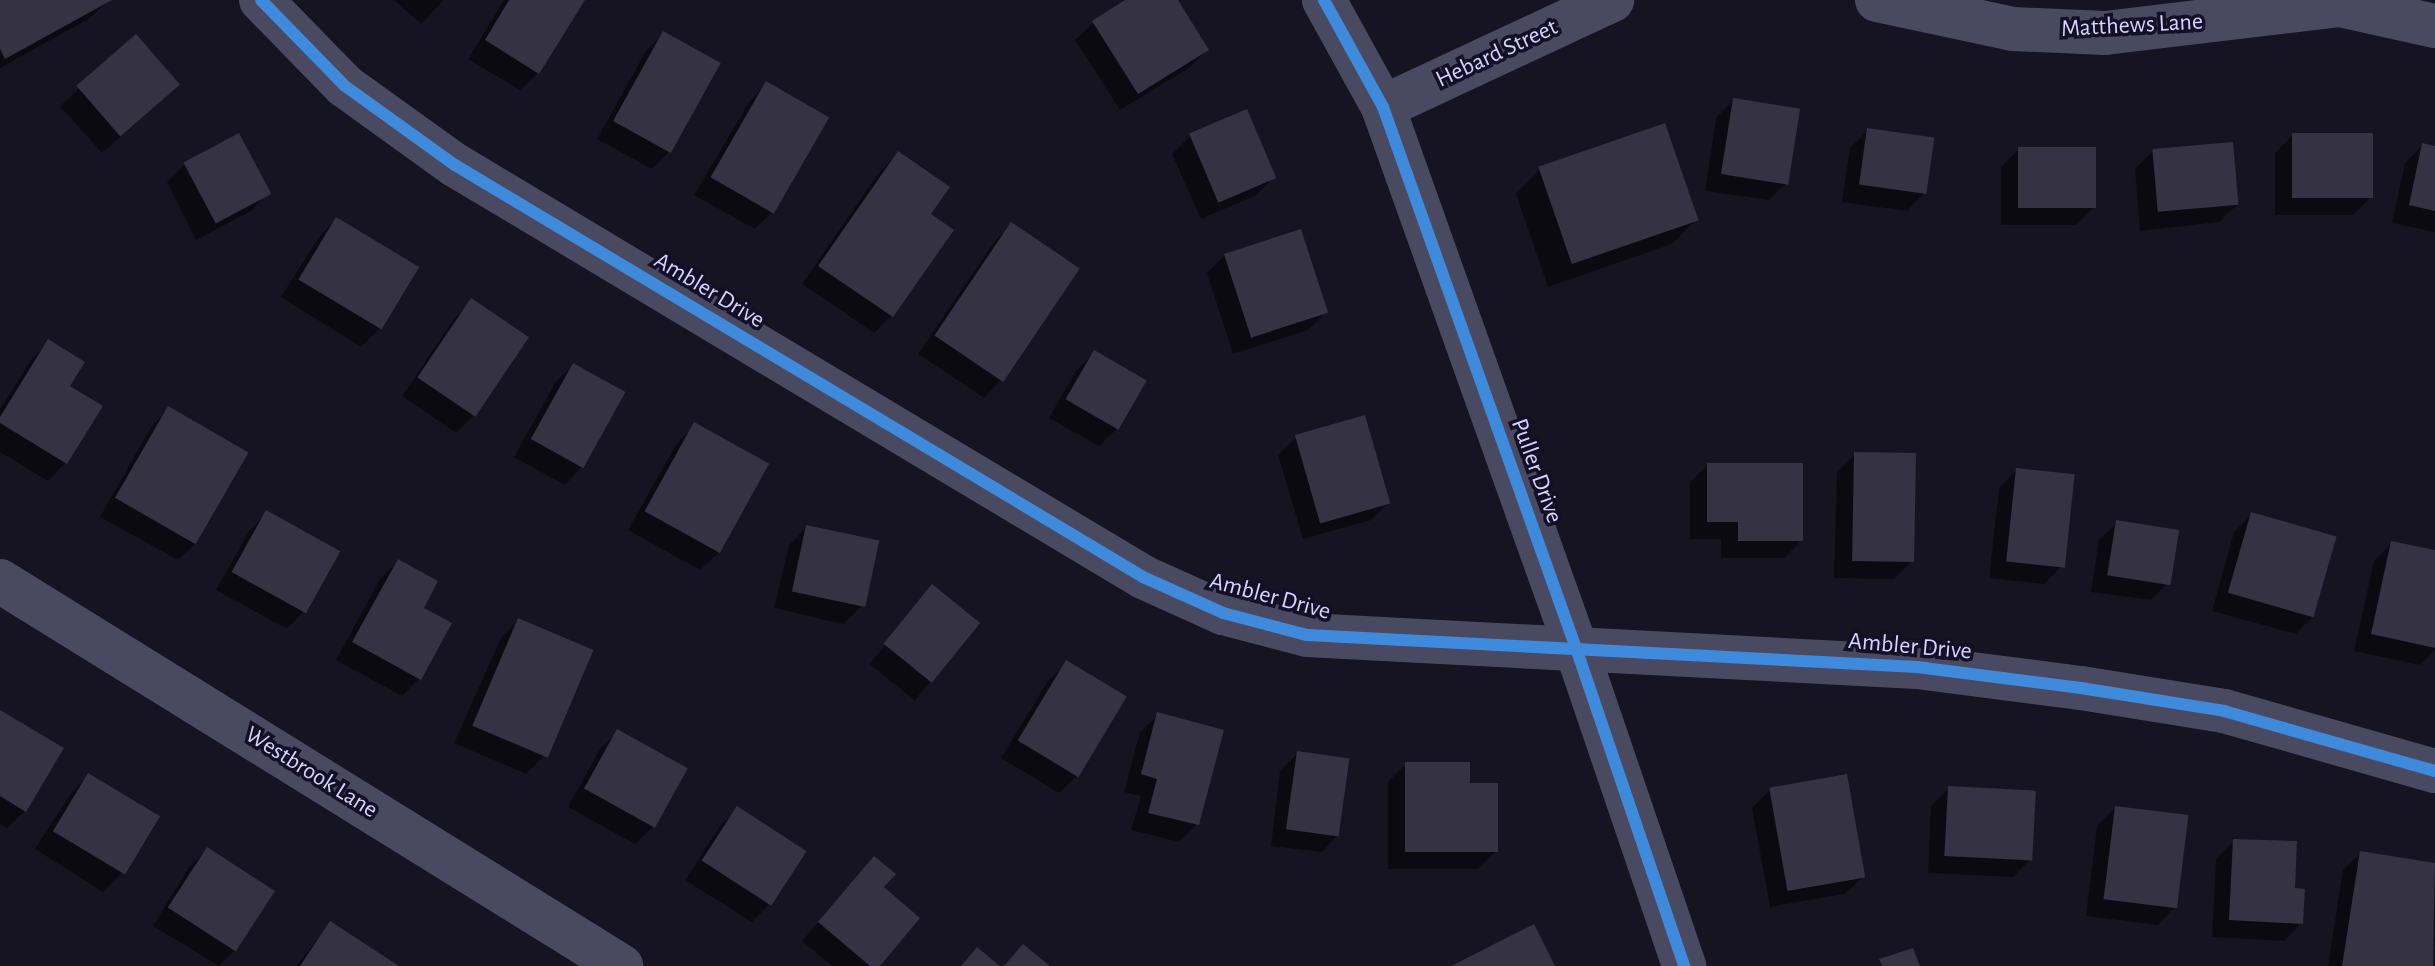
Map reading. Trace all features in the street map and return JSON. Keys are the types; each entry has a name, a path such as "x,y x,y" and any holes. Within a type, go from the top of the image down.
{"street":[{"name":"Ambler Drive","path":"261,0 345,86 455,165 1143,577 1223,613 1307,635 1917,667 2081,688 2224,711 2435,771"},
{"name":"Puller Drive","path":"1324,0 1383,107 1577,651 1684,966"},
{"name":"Hebard Street","path":"1383,107 1612,0"},
{"name":"Matthews Lane","path":"1877,0 2013,29 2105,33 2340,3 2435,26"},
{"name":"Westbrook Lane","path":"0,581 621,966"}],"building":[{"path":"0,0 112,0 5,59 0,49"},
{"path":"509,0 585,0 539,74 485,40"},
{"path":"1125,0 1178,0 1209,50 1138,94 1092,21"},
{"path":"663,31 721,63 671,153 613,121"},
{"path":"136,34 180,85 120,136 76,86"},
{"path":"766,81 829,118 774,214 710,177"},
{"path":"1733,98 1800,109 1788,185 1721,174"},
{"path":"1247,109 1276,178 1218,203 1189,134"},
{"path":"1665,123 1699,220 1572,264 1538,167"},
{"path":"1867,128 1934,137 1926,194 1859,184"},
{"path":"239,133 271,194 216,224 183,163"},
{"path":"2292,133 2373,133 2373,198 2292,198"},
{"path":"2233,142 2238,205 2158,212 2152,149"},
{"path":"2422,143 2435,146 2435,211 2409,205"},
{"path":"2018,147 2096,147 2096,208 2018,208"},
{"path":"898,151 950,187 931,214 954,230 893,317 818,266"},
{"path":"336,217 419,267 382,330 298,280"},
{"path":"1011,222 1080,268 1003,382 934,336"},
{"path":"1301,229 1328,313 1251,338 1224,254"},
{"path":"471,298 529,337 475,417 417,378"},
{"path":"48,339 85,362 70,386 103,406 67,464 0,423 0,417"},
{"path":"1094,350 1147,381 1118,430 1066,399"},
{"path":"573,363 625,392 583,468 531,439"},
{"path":"168,406 249,452 196,544 115,498"},
{"path":"1365,415 1390,503 1320,524 1295,435"},
{"path":"694,422 769,464 720,553 645,511"},
{"path":"1854,452 1916,453 1914,562 1852,561"},
{"path":"1707,463 1803,463 1803,541 1738,541 1738,522 1707,522"},
{"path":"2016,468 2075,474 2065,568 2006,561"},
{"path":"266,510 340,551 306,613 232,572"},
{"path":"2251,512 2337,537 2313,617 2228,593"},
{"path":"2116,520 2179,530 2170,585 2107,575"},
{"path":"806,525 879,541 865,607 792,592"},
{"path":"2391,541 2435,550 2435,648 2371,634"},
{"path":"398,559 438,581 424,608 452,623 421,680 352,642"},
{"path":"932,584 980,623 932,683 884,644"},
{"path":"518,618 593,650 548,758 472,726"},
{"path":"1066,660 1127,697 1078,777 1018,741"},
{"path":"0,710 64,748 26,812 0,796"},
{"path":"1157,712 1224,730 1199,825 1148,813 1157,779 1141,774"},
{"path":"617,729 688,768 655,828 584,788"},
{"path":"1297,751 1349,758 1338,837 1286,829"},
{"path":"1405,762 1470,762 1470,783 1498,783 1498,852 1405,852"},
{"path":"88,773 160,816 125,875 53,831"},
{"path":"1847,774 1865,877 1787,891 1769,788"},
{"path":"1948,786 2036,791 2032,861 1944,856"},
{"path":"737,806 807,851 771,906 702,861"},
{"path":"2115,806 2188,815 2177,908 2104,899"},
{"path":"2233,839 2297,841 2295,888 2305,889 2303,924 2229,920"},
{"path":"207,847 275,891 236,952 168,907"},
{"path":"2360,851 2435,863 2433,966 2342,966"},
{"path":"874,856 896,874 884,887 920,918 880,966 870,966 818,922"},
{"path":"330,921 399,966 300,966"},
{"path":"1534,924 1555,966 1451,966"},
{"path":"1023,944 1050,966 1004,966"},
{"path":"977,947 1000,966 961,966"},
{"path":"1913,948 1920,966 1882,966 1879,959"}],"cycle path":[{"path":"261,0 345,86 455,165 1143,577 1223,613 1307,635 1917,667 2081,688 2224,711 2435,771"},
{"path":"1324,0 1383,107 1577,651 1684,966"}]}
